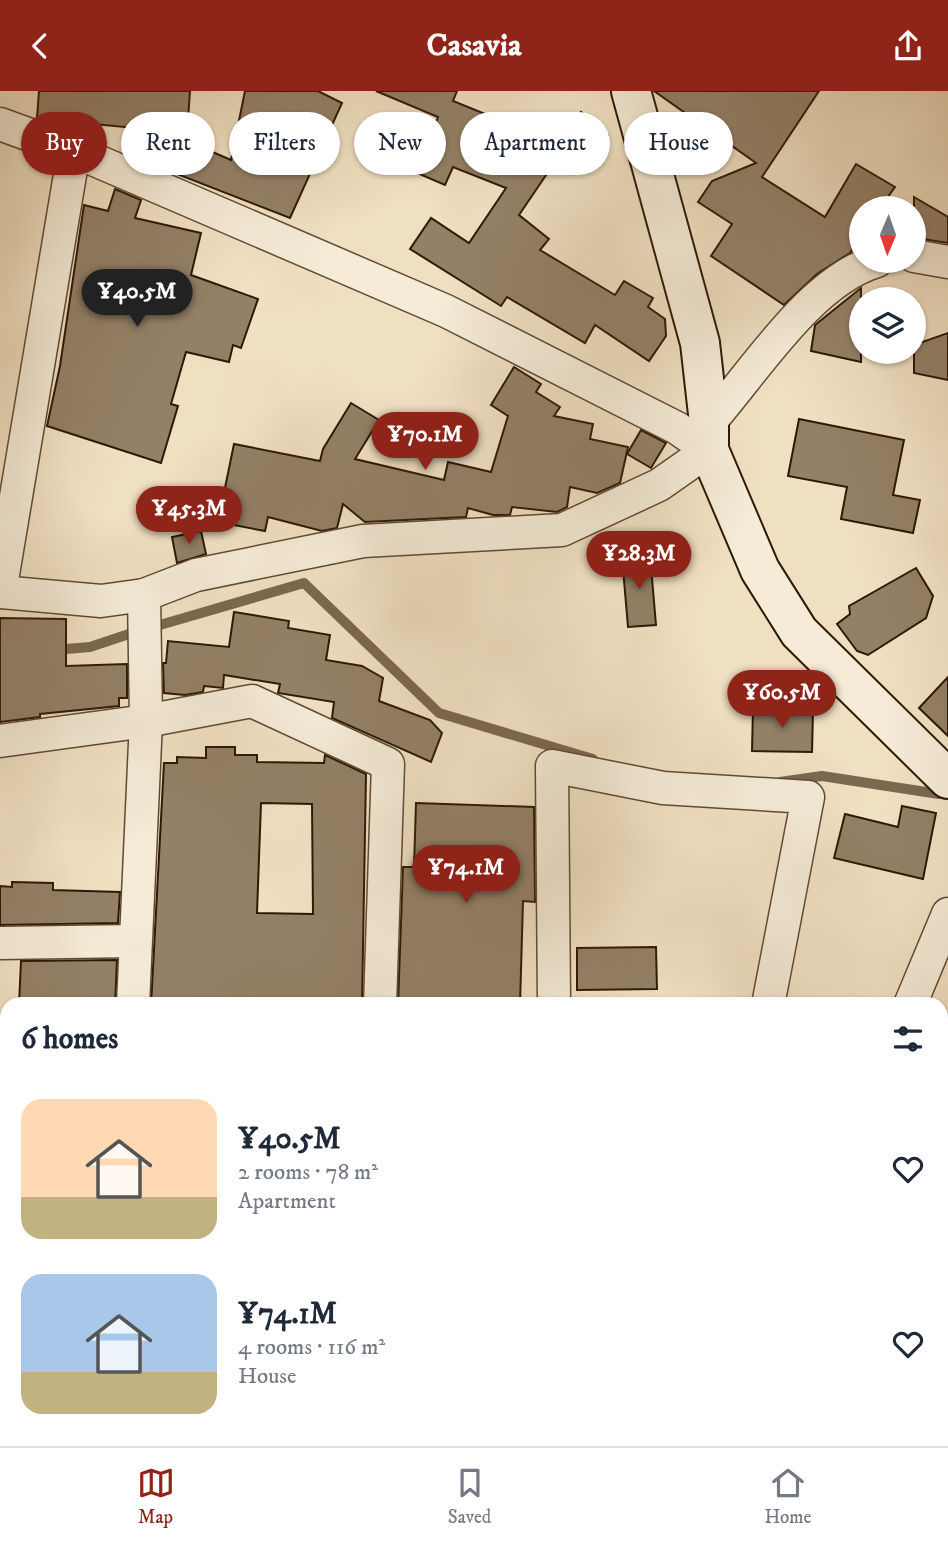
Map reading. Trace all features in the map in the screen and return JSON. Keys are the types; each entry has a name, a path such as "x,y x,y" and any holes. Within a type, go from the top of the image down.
{"street":[{"path":"638,96 700,343 709,437 760,570 799,632 948,779"},
{"path":"0,124 21,132"},
{"path":"107,165 446,310 677,428 709,437"},
{"path":"70,175 0,592 101,601 144,595 196,575 363,541 562,530 659,485 709,437 804,310 849,272"},
{"path":"926,258 948,262"},
{"path":"133,997 146,720 144,595"},
{"path":"0,741 146,720 252,701 388,764 380,997"},
{"path":"554,997 552,766 663,788 808,797 770,997"},
{"path":"913,997 948,914"},
{"path":"0,943 135,941"}],"building":[{"path":"39,91 190,91 188,112 121,112 121,127 107,125 107,112 37,112"},
{"path":"245,91 318,91 342,103 338,112 241,112"},
{"path":"376,91 457,91 453,101 480,112 460,112 460,170 453,167 445,185 422,175 446,175 446,112 426,112"},
{"path":"654,91 819,91 762,177 825,217 856,164 895,187 889,196 849,196 849,254 817,274 784,305 711,256 732,224 698,202 712,181 733,175 733,172 756,163 733,147 733,112 684,112"},
{"path":"215,153 229,159 229,175 309,175 290,218 180,175 215,175"},
{"path":"473,175 546,175 519,215 549,239 540,250 615,295 624,281 653,298 648,307 665,319 666,336 649,361 595,325 585,343 507,297 501,306 410,249 431,218 469,243 506,188"},
{"path":"115,189 141,200 135,218 201,233 191,275 258,299 241,348 233,345 229,362 186,352 171,404 178,406 161,463 47,426 60,366 84,205 108,211"},
{"path":"926,204 948,217 948,243 926,239"},
{"path":"849,298 849,359 811,351 815,325"},
{"path":"948,333 948,380 914,373 914,364 926,364 926,341"},
{"path":"514,367 541,384 536,392 560,407 554,416 593,424 590,439 628,447 620,483 597,493 570,487 567,507 557,512 512,507 510,515 493,515 468,508 466,517 365,522 343,504 337,528 322,531 268,517 265,531 218,522 234,444 320,461 323,449 351,403 379,420 355,459 444,480 448,462 491,472 508,416 491,405"},
{"path":"799,419 904,440 893,495 920,500 913,533 841,519 847,487 788,476"},
{"path":"641,430 666,443 651,468 627,454"},
{"path":"201,531 206,554 177,563 172,537"},
{"path":"650,555 656,625 628,627 622,557"},
{"path":"916,568 933,596 926,618 868,655 857,651 837,624 850,614 849,606"},
{"path":"234,612 289,621 288,628 330,635 326,660 362,666 383,678 379,701 430,720 442,733 431,762 332,718 334,702 278,693 280,684 224,675 223,688 204,686 203,692 185,695 164,693 163,663 166,663 168,641 229,647"},
{"path":"0,618 66,619 66,666 127,664 127,698 119,698 119,706 40,714 40,717 0,722"},
{"path":"948,677 948,736 919,708"},
{"path":"753,708 813,710 812,752 752,751"},
{"path":"206,747 235,747 235,755 257,755 257,762 324,763 325,755 366,774 362,997 151,997 164,763 177,763 177,757 206,758","holes":["261,803 312,804 313,914 257,913"]},
{"path":"416,803 534,807 535,902 523,901 520,997 398,997 403,867 414,867"},
{"path":"902,806 936,813 923,879 834,858 845,814 898,827"},
{"path":"12,882 53,883 53,890 120,892 118,923 0,925 0,886 12,887"},
{"path":"656,947 657,989 577,990 577,948"},
{"path":"117,960 115,997 19,997 21,961"}],"waterway":[{"path":"153,627 304,583 439,713 593,759"},
{"path":"54,650 90,647 135,632"},
{"path":"780,782 822,776 939,794"}]}
